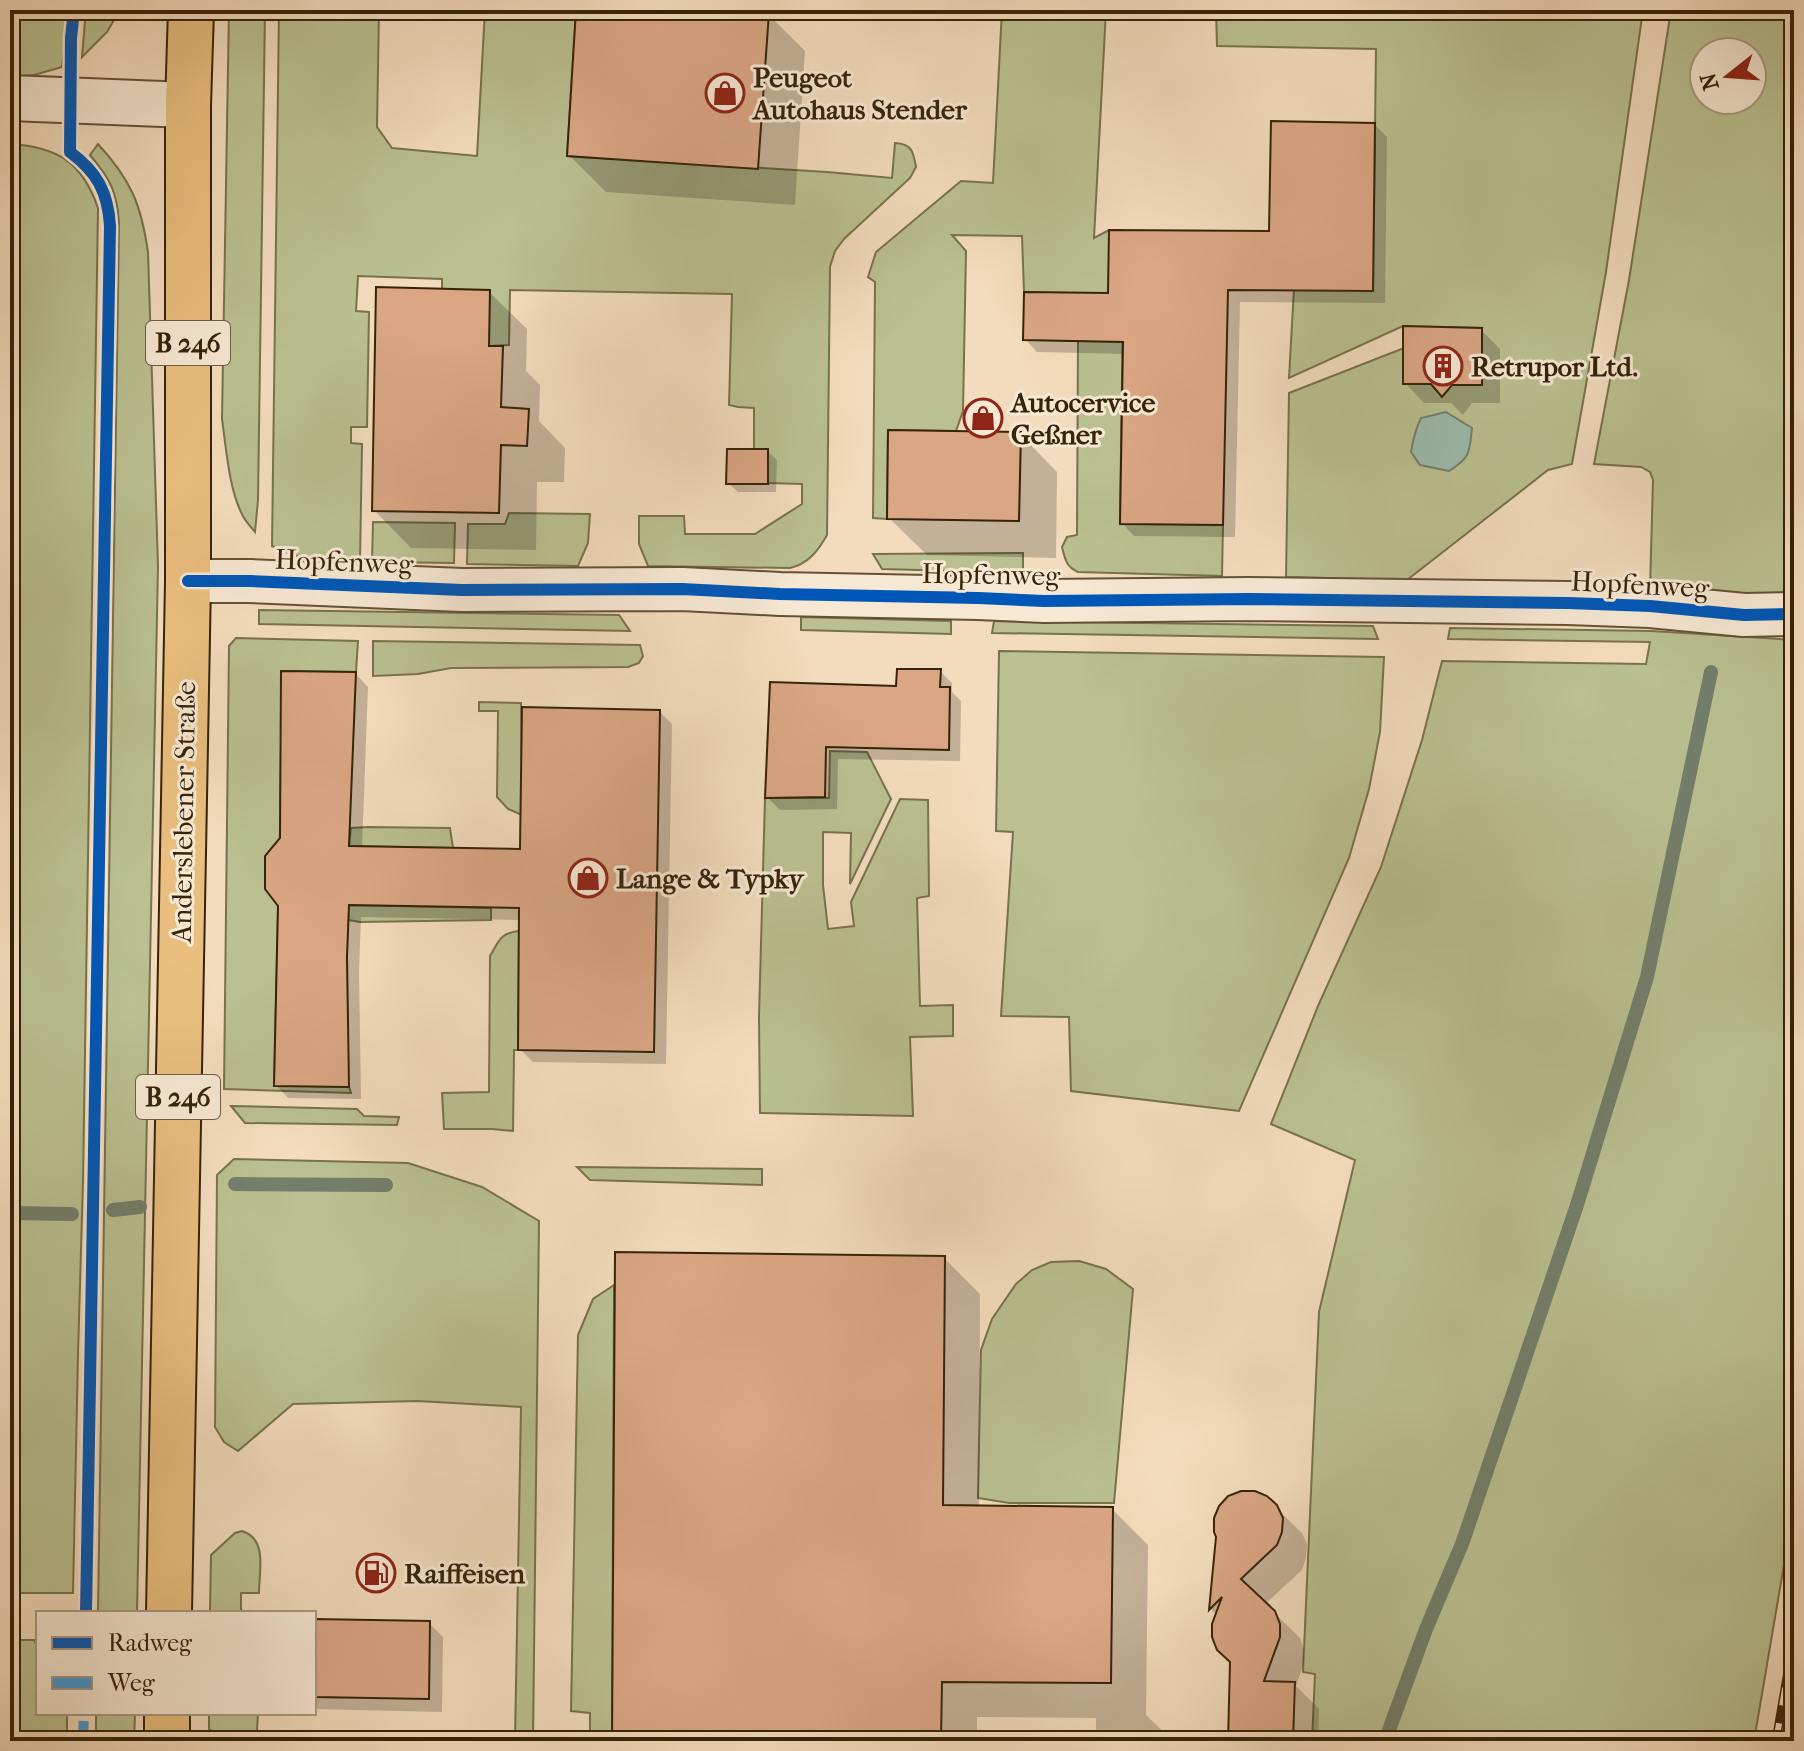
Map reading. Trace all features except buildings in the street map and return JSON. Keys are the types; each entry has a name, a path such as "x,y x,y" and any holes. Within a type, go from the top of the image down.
{"main road":[{"name":"Anderslebener Straße","path":"169,1611 188,581 188,105 191,10"},
{"path":"167,1715 167,1741"}],"street":[{"path":"10,98 188,105"},
{"name":"Hopfenweg","path":"188,581 462,590 682,589 1044,601 1249,599 1568,603 1650,606 1744,615 1794,614"}],"green space":[{"path":"10,10 68,10 62,67 34,75 10,77"},
{"path":"86,10 120,10 107,32 82,57"},
{"path":"229,10 265,10 255,532 243,516 234,494 222,419"},
{"path":"279,10 379,10 377,127 392,148 477,156 485,10 576,10 567,156 892,178 895,143 908,147 913,153 916,167 910,178 844,239 835,251 830,267 827,535 812,556 790,568 648,566 639,544 639,516 684,516 685,534 755,534 802,504 802,484 768,483 768,449 754,449 754,408 729,405 732,294 510,290 509,345 489,346 442,289 442,279 358,276 356,311 369,312 367,427 351,427 351,443 362,444 360,562 310,560 272,546"},
{"path":"1002,10 1106,10 1094,238 1109,230 1124,230 1120,523 1223,525 1222,576 1078,572 1067,562 1062,547 1067,537 1077,535 1078,340 1068,341 1068,293 1024,292 1022,236 952,235 966,251 963,411 956,431 888,430 887,519 873,518 875,282 868,277 876,252 961,181 993,183"},
{"path":"1216,10 1643,10 1606,272 1572,464 1548,470 1407,580 1286,577 1289,393 1404,348 1403,384 1431,384 1436,390 1448,390 1482,328 1403,326 1289,378 1294,289 1373,290 1376,49 1217,46"},
{"path":"1671,10 1794,10 1794,596 1665,595 1650,589 1653,480 1650,472 1641,467 1594,464 1629,280"},
{"path":"10,144 42,149 66,160 84,179 98,208 83,1181 73,1593 10,1593"},
{"path":"98,144 119,169 138,206 148,252 158,566 137,1611 98,1611 119,223 111,186 90,155"},
{"path":"509,513 590,514 588,543 578,566 467,564 468,524 505,524"},
{"path":"373,522 455,523 454,563 372,562"},
{"path":"1023,553 1023,573 882,569 873,554"},
{"path":"259,610 619,615 630,631 259,624"},
{"path":"801,617 951,621 951,634 801,630"},
{"path":"994,621 1373,626 1378,639 992,633"},
{"path":"1450,628 1651,631 1794,640 1794,1506 1754,1741 1312,1741 1315,1674 1303,1672 1319,1312 1355,1160 1271,1124 1318,1006 1381,867 1422,740 1442,661 1646,664 1650,642 1448,639"},
{"path":"236,638 358,641 356,672 282,671 274,1085 349,1087 351,1093 224,1089 229,646"},
{"path":"373,641 640,645 643,656 639,663 628,667 451,668 418,674 373,676"},
{"path":"999,651 1384,657 1380,732 1369,789 1349,858 1239,1111 1071,1091 1069,1017 1001,1016 1013,832 996,831"},
{"path":"479,702 521,703 522,815 508,809 497,797 498,711 479,711"},
{"path":"830,751 867,752 891,799 850,884 851,833 823,832 823,885 828,929 854,926 851,902 900,799 928,800 929,896 917,898 920,1006 953,1005 953,1036 910,1037 913,1116 760,1113 759,1017 765,798 829,798"},
{"path":"351,828 450,828 453,848 349,846"},
{"path":"348,905 491,908 491,920 360,922 348,920"},
{"path":"519,931 518,1050 514,1050 513,1131 444,1129 442,1093 489,1092 490,956 504,936"},
{"path":"231,1106 357,1109 364,1116 399,1117 397,1125 245,1123"},
{"path":"234,1159 408,1163 482,1187 539,1221 533,1741 515,1741 521,1407 418,1401 293,1404 238,1451 224,1442 215,1427 217,1175"},
{"path":"577,1167 762,1169 762,1185 590,1180"},
{"path":"1079,1261 1106,1269 1133,1289 1114,1503 1009,1503 978,1498 981,1350 992,1319 1016,1284 1032,1270 1051,1262"},
{"path":"614,1285 612,1741 590,1741 590,1713 571,1711 578,1335 593,1299"},
{"path":"242,1531 250,1535 259,1548 259,1593 241,1593 241,1611 210,1611 211,1555 235,1533"},
{"path":"10,1640 34,1640 36,1715 67,1715 67,1741 10,1741"},
{"path":"96,1715 135,1715 134,1741 96,1741"},
{"path":"209,1715 258,1715 257,1730 239,1741 222,1738 209,1729"}],"shaded area":[{"path":"1446,412 1472,428 1468,454 1449,471 1420,465 1411,452 1421,418"}],"waterway":[{"path":"1385,1741 1426,1629 1462,1544 1577,1205 1647,977 1711,672"},
{"path":"235,1184 386,1185"},
{"path":"113,1210 140,1207"},
{"path":"10,1213 72,1214"}],"railway":[{"path":"1776,1741 1794,1637"}],"marked path":[{"path":"83,1741 84,1715"}],"cycle path":[{"path":"74,10 70,152 94,175 104,193 110,226 86,1611"},
{"path":"188,581 462,590 682,589 1044,601 1249,599 1568,603 1650,606 1744,615 1794,614"}],"place":[{"name":"Peugeot Autohaus Stender","path":"725,93"},
{"name":"Retrupor Ltd.","path":"1443,366"},
{"name":"Autocervice Geßner","path":"983,418"},
{"name":"Lange & Typky","path":"588,878"},
{"name":"Raiffeisen","path":"376,1573"}]}
